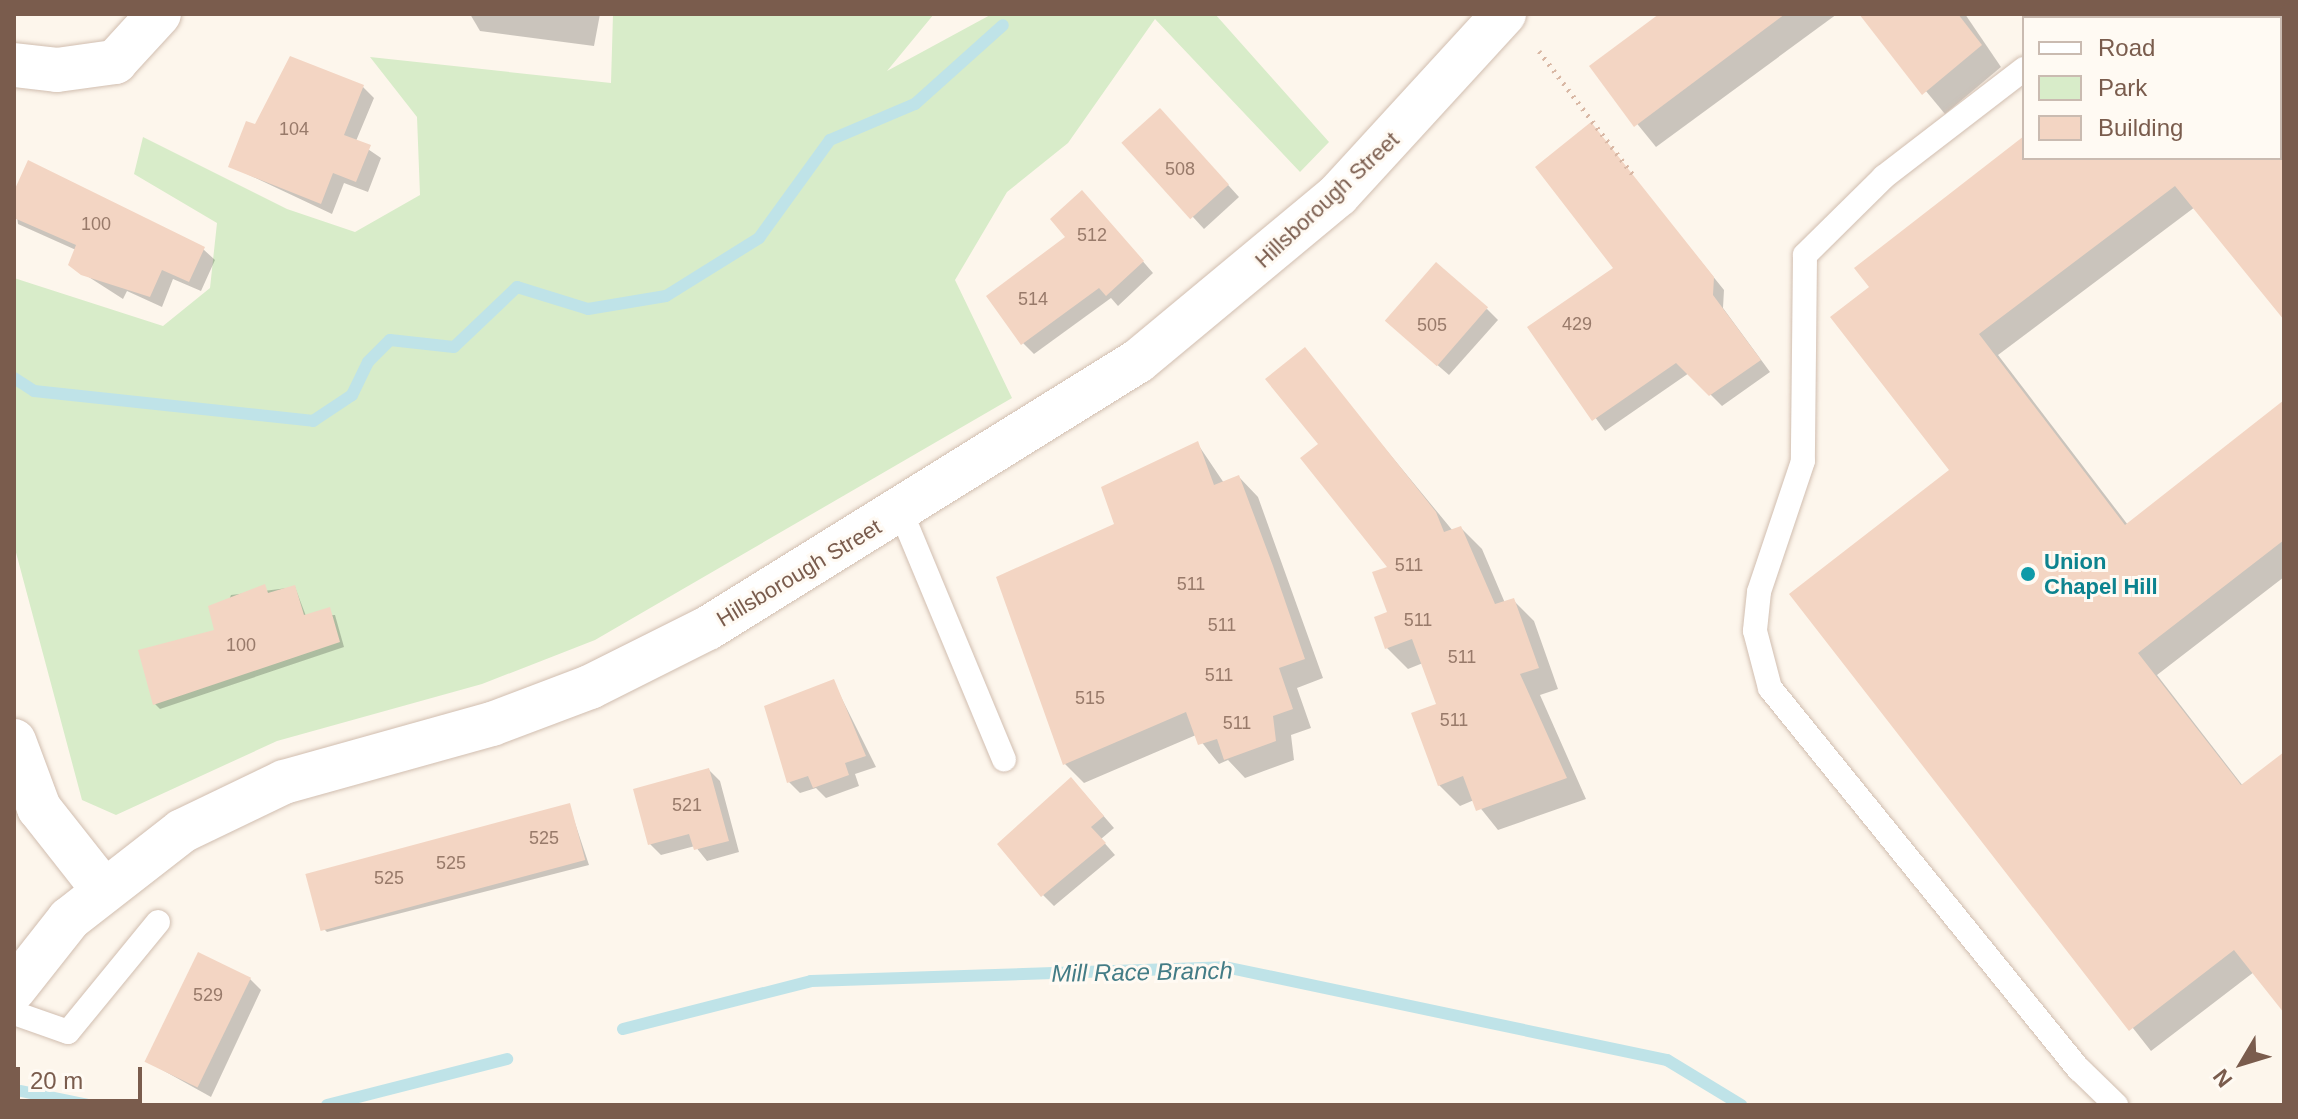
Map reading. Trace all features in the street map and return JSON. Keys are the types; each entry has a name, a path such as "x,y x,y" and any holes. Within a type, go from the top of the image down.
{"street":[{"path":"14,65 57,70 115,62 159,14"},
{"name":"Hillsborough Street","path":"14,989 102,888 182,831 244,798 590,687 708,628 901,512 1138,361 1269,258 1404,127 1504,14"},
{"path":"14,741 39,808 102,888"}],"lane":[{"path":"2022,71 1884,177 1805,255 1803,461 1759,592 1755,631 1770,688 2079,1069 2116,1105"},
{"path":"901,512 1004,759"},
{"path":"14,1013 68,1032 158,922"}],"path":[{"path":"1539,51 1633,175"}],"green space":[{"path":"613,14 934,14 887,71 992,14 1215,14 1329,142 1300,172 1155,19 1068,143 1007,192 955,280 1012,398 595,640 482,684 277,741 116,815 82,800 14,545 14,278 163,326 210,288 217,223 134,174 143,137 287,209 355,232 420,195 417,117 370,57 611,83"}],"building":[{"path":"1659,14 1785,14 1634,127 1589,66"},
{"path":"1859,14 1958,14 1982,45 1922,95"},
{"path":"290,56 364,85 344,135 371,145 356,182 333,173 321,204 228,167 246,121 255,124"},
{"path":"1160,108 1229,185 1190,219 1121,143"},
{"path":"1591,122 1714,277 1713,295 1761,360 1709,396 1676,363 1592,421 1527,327 1613,268 1535,167"},
{"name":"Union Chapel Hill","path":"2022,138 2022,160 2284,158 2284,320 2175,186 1979,334 2125,525 2284,400 2284,540 2138,653 2241,785 2284,752 2284,1013 2234,950 2129,1031 1789,594 1949,470 1830,317 1869,287 1854,268"},
{"path":"28,160 205,247 189,282 162,270 150,297 81,275 68,265 76,245 14,218 14,191"},
{"path":"1082,190 1144,261 1106,296 1099,288 1021,345 986,296 1065,237 1050,219"},
{"path":"1436,262 1488,307 1437,366 1385,321"},
{"path":"1305,347 1436,512 1444,532 1461,526 1495,604 1514,598 1539,668 1520,674 1567,778 1476,811 1463,776 1438,786 1411,713 1436,704 1412,639 1385,649 1374,617 1387,612 1372,572 1387,567 1300,458 1318,444 1265,379"},
{"path":"1198,441 1214,485 1239,475 1273,566 1305,659 1279,668 1293,709 1273,716 1276,741 1224,760 1217,739 1198,745 1186,712 1063,765 996,577 1114,524 1101,487"},
{"path":"265,584 268,593 295,585 304,615 330,607 340,642 153,705 138,650 214,630 208,606"},
{"path":"834,679 866,756 845,763 849,775 813,788 808,776 787,783 764,706"},
{"path":"709,768 729,841 694,850 689,834 648,845 633,789"},
{"path":"1071,777 1104,816 1091,827 1106,843 1041,897 997,844"},
{"path":"570,803 585,860 321,931 305,874"},
{"path":"198,952 251,978 198,1088 145,1062"}],"waterway":[{"path":"14,378 34,391 313,421 352,395 368,362 390,340 454,347 517,287 588,309 666,296 759,238 830,140 915,104 1003,25"},
{"name":"Mill Race Branch","path":"623,1029 811,981 1225,967 1667,1060 1741,1105"},
{"name":"Mill Race Branch","path":"327,1105 507,1059"},
{"name":"Mill Race Branch","path":"21,1091 88,1105"}],"place":[{"name":"Union Chapel Hill","path":"2028,574"}]}
